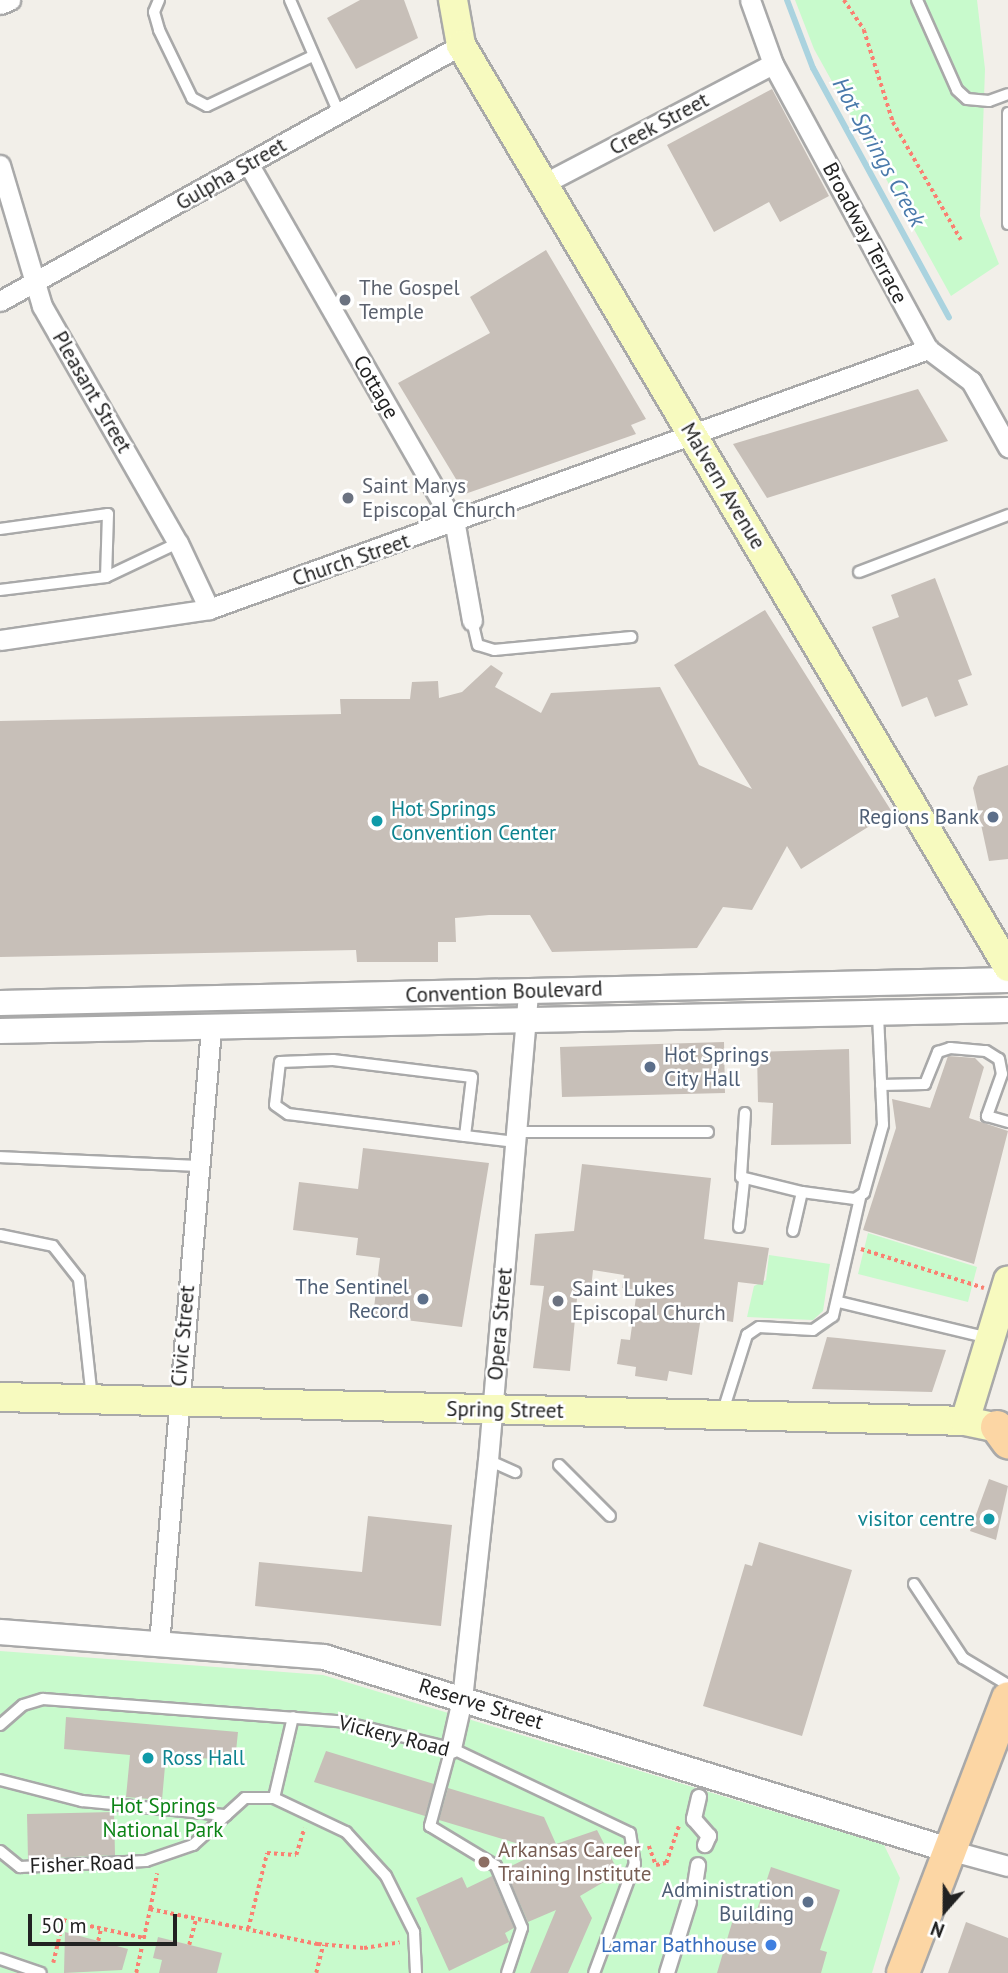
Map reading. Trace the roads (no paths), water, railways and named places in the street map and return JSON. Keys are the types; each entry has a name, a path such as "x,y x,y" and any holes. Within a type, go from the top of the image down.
{"main road":[{"name":"Malvern Avenue","path":"453,0 461,45 1008,967"},
{"path":"965,1421 1006,1287"},
{"name":"Spring Street","path":"0,1397 965,1421 1004,1433"},
{"path":"903,1973 948,1850 1007,1703"}],"street":[{"path":"0,4 10,0"},
{"name":"Broadway Terrace","path":"750,0 773,64 928,349 971,381 1008,447"},
{"name":"Gulpha Street","path":"0,301 35,284 249,165 338,111 461,45"},
{"name":"Creek Street","path":"545,183 773,64"},
{"name":"Pleasant Street","path":"0,165 35,284 178,543 209,609"},
{"name":"Cottage","path":"249,165 455,525 472,620"},
{"name":"Church Street","path":"0,640 209,609 455,525 928,349"},
{"name":"Convention Boulevard","path":"0,1003 1008,980"},
{"name":"Opera Street","path":"451,1748 462,1699 488,1460 528,990"},
{"name":"Convention Boulevard","path":"0,1031 1008,1010"},
{"name":"Civic Street","path":"159,1644 177,1401 211,1028"},
{"name":"Reserve Street","path":"0,1632 324,1657 948,1850"},
{"path":"699,1797 694,1819 711,1840"},
{"path":"948,1850 1008,1866"},
{"path":"695,1885 698,1865"},
{"path":"667,1973 689,1902"}],"lane":[{"path":"159,0 159,30 192,98 207,106 313,56"},
{"path":"290,0 338,111"},
{"path":"917,0 957,90 967,99 989,101 1008,94"},
{"path":"1008,113 1008,224"},
{"path":"0,528 108,514 106,577"},
{"path":"859,572 1008,515"},
{"path":"0,590 106,577 178,543"},
{"path":"472,620 478,645 494,650 631,637"},
{"path":"722,1415 747,1335 759,1327 813,1330 826,1324 839,1302 860,1198 883,1125 878,1013"},
{"path":"881,1085 925,1084 938,1052 950,1048 986,1051 999,1059 1002,1074 987,1116 1008,1122"},
{"path":"465,1136 472,1077 333,1060 280,1062 275,1105 288,1114 465,1136 708,1132"},
{"path":"739,1227 744,1181 745,1112"},
{"path":"0,1157 198,1166"},
{"path":"744,1181 802,1192 860,1198"},
{"path":"793,1231 802,1192"},
{"path":"0,1235 53,1246 79,1279 93,1399"},
{"path":"839,1302 990,1338"},
{"path":"488,1460 515,1472"},
{"path":"559,1465 610,1516"},
{"path":"914,1584 963,1658 1007,1703"},
{"name":"Vickery Road","path":"0,1724 23,1705 43,1699 293,1717 451,1748 630,1833 635,1863 594,1973"},
{"path":"293,1717 274,1798 345,1832 386,1876 414,1932 416,1973"},
{"path":"451,1748 430,1826 496,1866 522,1928 507,1973"},
{"path":"0,1780 82,1801 226,1815"},
{"name":"Fisher Road","path":"0,1851 20,1867 146,1861 193,1845 245,1798 274,1798"},
{"path":"0,1959 41,1973"}],"waterway":[{"name":"Hot Springs Creek","path":"787,0 813,68 949,317"}],"place":[{"name":"The Gospel Temple","path":"345,300"},
{"name":"Saint Marys Episcopal Church","path":"348,498"},
{"name":"Regions Bank","path":"993,817"},
{"name":"Hot Springs Convention Center","path":"377,821"},
{"name":"Hot Springs City Hall","path":"650,1067"},
{"name":"The Sentinel Record","path":"423,1299"},
{"name":"Saint Lukes Episcopal Church","path":"558,1301"},
{"name":"visitor centre","path":"989,1519"},
{"name":"Ross Hall","path":"148,1758"},
{"name":"Arkansas Career Training Institute","path":"484,1862"},
{"name":"Administration Building","path":"808,1902"},
{"name":"Lamar Bathhouse","path":"771,1945"}],"park label":[{"name":"Hot Springs National Park","path":"163,1818"}]}
